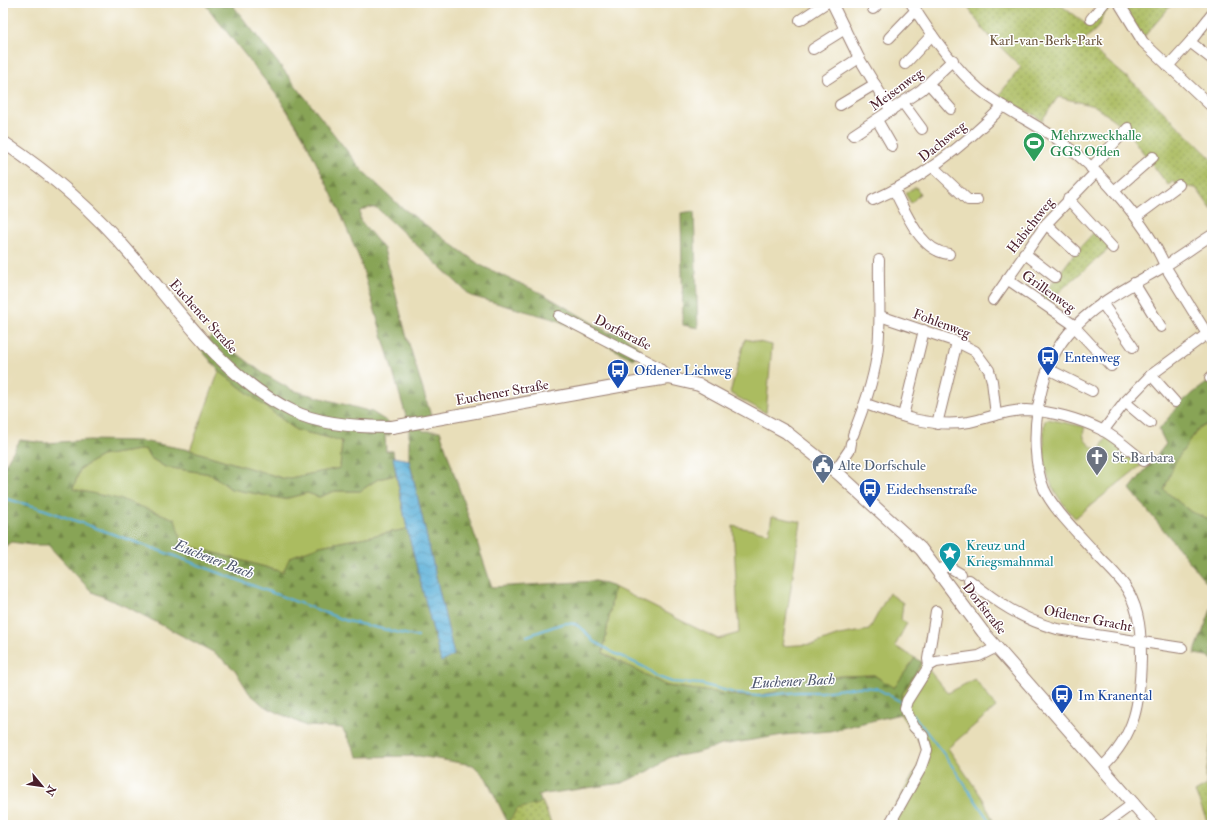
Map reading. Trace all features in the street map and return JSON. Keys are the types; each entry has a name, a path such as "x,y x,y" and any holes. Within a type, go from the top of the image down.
{"main road":[{"name":"Euchener Straße","path":"3,142 55,179 89,209 131,254 215,354 257,390 292,411 326,421 359,427 392,427 636,383"},
{"name":"Dorfstraße","path":"636,383 670,378 699,385 786,432 835,471 921,549 965,608 997,647 1152,825"}],"street":[{"path":"800,20 826,3"},
{"path":"832,3 859,58 891,111"},
{"path":"1091,19 1104,3"},
{"path":"1119,3 1143,42 1212,106"},
{"path":"889,38 914,7 932,35 977,88 1066,145 1093,170 1114,191 1136,217 1159,252 1165,266 1210,338 1151,375 1125,402 1103,431"},
{"path":"1168,66 1212,15"},
{"path":"813,49 844,29"},
{"path":"905,64 932,35"},
{"path":"1190,42 1212,59"},
{"path":"826,79 859,58"},
{"name":"Meisenweg","path":"853,135 903,104 929,84 953,60"},
{"path":"840,105 875,84"},
{"path":"929,84 950,109"},
{"path":"903,104 922,129"},
{"name":"Dachsweg","path":"873,200 894,190 933,167 962,144 1003,106"},
{"path":"877,120 892,146"},
{"name":"Habichtweg","path":"993,300 1024,253 1046,224 1128,128"},
{"path":"1114,191 1153,156"},
{"path":"933,167 968,200 977,200"},
{"path":"1136,217 1179,185"},
{"path":"894,190 924,241 939,253 949,254"},
{"path":"1068,199 1113,248"},
{"path":"1046,224 1075,251"},
{"path":"1102,767 1115,755 1128,735 1134,718 1141,684 1141,642 1137,609 1128,591 1065,519 1045,490 1038,471 1036,424 1041,390 1048,369 1061,342 1074,327 1102,303 1165,266 1212,235"},
{"path":"1024,253 1055,277"},
{"path":"835,471 850,449 852,439 866,404 877,356 880,316 879,260"},
{"name":"Grillenweg","path":"1007,279 1071,323 1111,366"},
{"path":"1134,283 1161,327"},
{"path":"1102,303 1133,347"},
{"name":"Dorfstraße","path":"559,316 652,364 670,378"},
{"name":"Fohlenweg","path":"880,316 957,342 975,351 989,370 992,381 996,415"},
{"path":"903,416 924,330"},
{"path":"937,424 957,342"},
{"path":"1048,369 1092,391"},
{"path":"1151,375 1175,402"},
{"path":"1125,402 1150,423"},
{"path":"866,404 903,416 937,424 971,421 1007,411 1038,411 1076,420 1103,431 1144,461"},
{"name":"Ofdener Gracht","path":"938,570 947,566 1017,614 1044,625 1057,629 1182,648"},
{"path":"929,666 928,659 936,611"},
{"path":"889,825 920,770 927,750 923,736 914,727 906,704 929,666 936,662 979,656 997,647"},
{"path":"1104,825 1134,803"}],"green space":[{"path":"204,3 231,3 362,170 400,206 480,265 543,294 608,332 622,334 642,350 633,359 557,320 471,296 377,208 369,207 360,211 360,220 384,249 406,334 431,416 408,423 360,260 336,203 303,136 279,98"},
{"name":"Karl-van-Berk-Park","path":"965,3 1058,3 1088,26 1111,3 1115,3 1102,16 1102,20 1096,30 1083,41 1135,84 1212,159 1212,210 1196,188 1189,187 1182,192 1174,181 1168,185 1126,130 1095,106 1058,97 1042,120 999,95 1021,67 984,31"},
{"name":"Karl-van-Berk-Park","path":"1120,3 1173,3 1142,39"},
{"path":"916,187 920,194 911,203 905,193"},
{"path":"694,211 698,328 683,325 681,213"},
{"path":"1096,230 1111,247 1062,289 1048,304 1040,299 1075,253"},
{"path":"213,335 264,374 292,390 372,412 391,424 390,435 385,435 386,451 393,451 396,475 378,479 360,491 335,491 319,497 307,493 284,499 231,489 211,474 165,467 149,457 145,449 101,456 80,469 73,489 123,500 175,519 182,544 283,572 290,557 320,546 407,529 441,661 454,655 409,460 409,428 421,427 423,431 440,431 492,587 596,581 614,587 603,653 667,686 749,697 776,692 790,678 874,675 894,688 915,658 922,662 902,694 900,714 830,731 783,735 722,745 695,753 670,757 649,771 622,783 538,795 550,825 509,825 486,778 473,765 419,756 358,757 342,728 306,726 264,706 249,693 235,670 215,653 129,608 92,592 48,545 31,545 11,542 3,548 3,468 20,440 45,443 89,440 142,441 190,450 285,479 340,468 342,441 296,430 219,371 199,347"},
{"path":"745,339 772,345 766,413 730,393"},
{"path":"219,371 296,430 342,441 340,468 285,479 190,450"},
{"path":"1212,379 1212,422 1198,429 1175,462 1164,490 1191,512 1212,520 1212,589 1130,489 1166,444 1159,430 1180,403"},
{"path":"1048,419 1085,427 1084,438 1091,446 1099,451 1107,436 1144,463 1075,518 1055,492 1045,465 1044,425 1045,420"},
{"path":"1212,422 1212,520 1191,512 1164,490 1175,462 1198,429"},
{"path":"145,449 149,457 165,467 211,474 231,489 284,499 307,493 319,497 335,491 360,491 378,479 396,475 407,529 320,546 283,572 182,544 73,489 80,469 101,456"},
{"path":"772,516 801,522 782,646 814,644 839,635 869,630 889,593 903,603 901,620 907,623 895,646 915,658 894,689 874,675 791,678 776,692 749,697 667,686 603,653 614,587 718,639 739,633 733,526 769,533"},
{"path":"1212,607 1212,660 1208,656 1194,654"},
{"path":"922,662 948,693 975,679 996,707 948,748 983,799 995,825 885,825 922,759 923,747 900,714 902,694"},
{"path":"1212,734 1212,825 1209,825 1195,792 1207,785 1206,776"},
{"path":"542,801 552,825 507,825 517,809 539,804"}],"water":[{"path":"393,457 409,460 454,655 441,662 407,529"}],"waterway":[{"name":"Euchener Bach","path":"3,498 37,507 180,558 347,621 418,637"},
{"name":"Euchener Bach","path":"527,636 564,623 575,624 584,630 593,641 644,667 658,677 672,682 701,684 739,694 759,696 798,692 821,692 859,687 876,688 903,703"},
{"name":"Euchener Bach","path":"913,714 946,757 992,825"}],"place":[{"name":"Mehrzweckhalle GGS Ofden","path":"1034,162"},
{"name":"Entenweg","path":"1048,376"},
{"name":"Ofdener Lichweg","path":"618,390"},
{"name":"St. Barbara","path":"1097,476"},
{"name":"Alte Dorfschule","path":"823,484"},
{"name":"Eidechsenstraße","path":"870,508"},
{"name":"Kreuz und Kriegsmahnmal","path":"950,572"},
{"name":"Im Kranental","path":"1062,714"}]}
